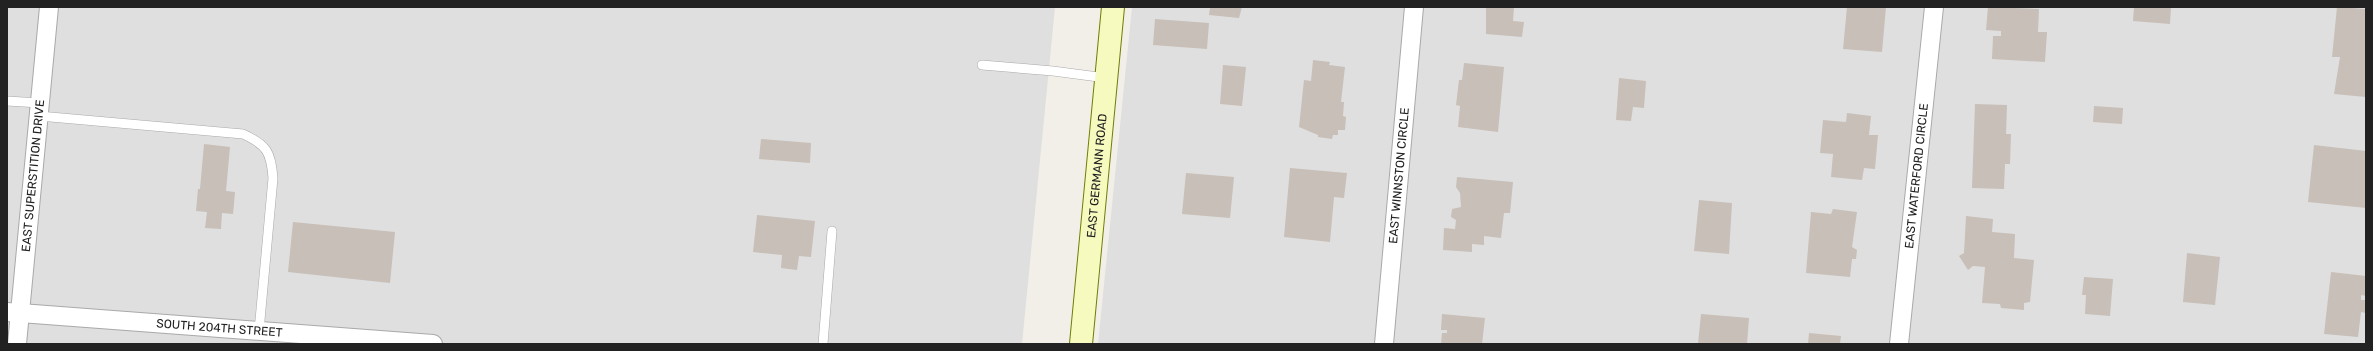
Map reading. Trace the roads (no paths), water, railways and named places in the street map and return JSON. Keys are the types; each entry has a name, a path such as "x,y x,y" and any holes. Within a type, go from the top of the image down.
{"street":[{"name":"EAST SUPERSTITION DRIVE","path":"17,344 13,312 39,110 49,7"},
{"name":"EAST GERMANN ROAD","path":"1081,344 1113,7"},
{"name":"EAST WINNSTON CIRCLE","path":"1384,344 1414,7"},
{"name":"EAST WATERFORD CIRCLE","path":"1899,344 1934,7"},
{"name":"SOUTH 204TH STREET","path":"13,312 433,344"}],"lane":[{"path":"982,65 1053,71 1106,78"},
{"path":"7,101 39,110 243,134 260,142 271,158 273,178 259,331"},
{"path":"823,344 832,231"}]}
